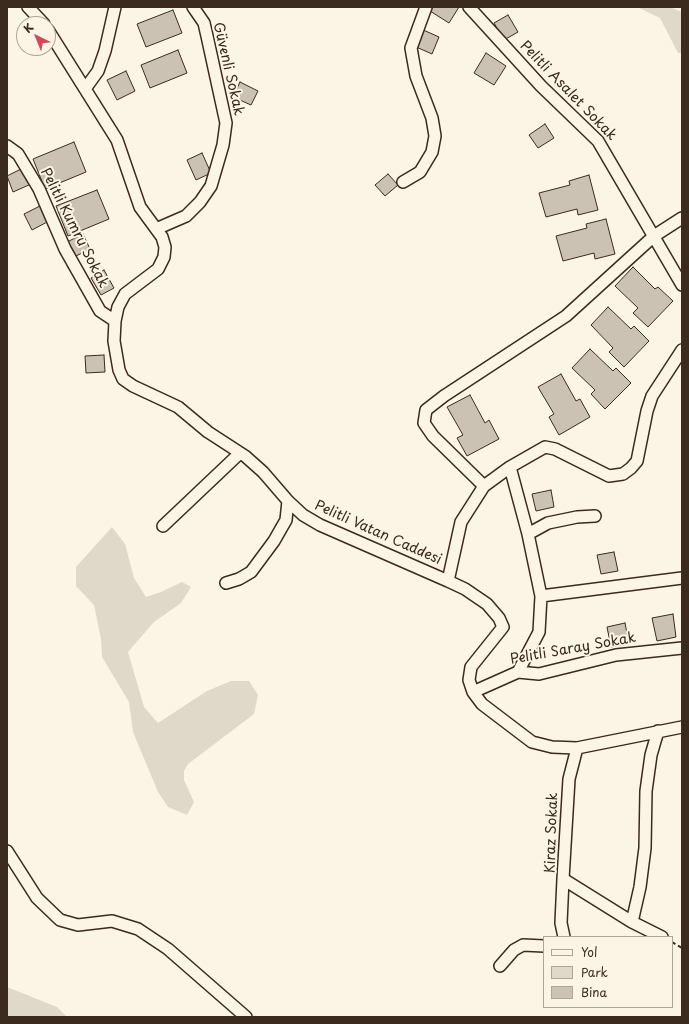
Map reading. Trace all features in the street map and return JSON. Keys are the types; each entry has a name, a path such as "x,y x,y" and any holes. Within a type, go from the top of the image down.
{"street":[{"path":"28,7 36,16"},
{"path":"85,89 98,71 105,52 115,7"},
{"name":"Güvenli Sokak","path":"156,229 186,216 200,202 211,186 224,144 226,123 207,36 204,23 193,7"},
{"path":"403,182 420,172 432,152 435,136 432,118 416,76 411,48 426,7"},
{"name":"Pelitli Asalet Sokak","path":"469,7 541,86 598,141 682,286"},
{"name":"Pelitli Vatan Caddesi","path":"56,43 117,140 140,207 156,229 165,247 164,257 158,269 125,294 118,307 115,321 114,341 119,370 123,379 133,386 178,407 208,432 260,468 288,501 303,515 320,525 465,589 487,604 499,618 503,627 472,667 469,680 472,692"},
{"name":"Pelitli Kumru Sokak","path":"7,146 18,154 39,189 65,249 100,311 115,321"},
{"path":"484,486 433,436 424,423 426,410 444,396 566,316 654,236 682,218"},
{"path":"448,581 460,522 484,486 510,467 545,447 555,449 609,476 623,474 627,471 637,461 647,411 652,396 682,350"},
{"path":"163,526 240,453"},
{"path":"510,467 528,534 541,596 539,632 518,672"},
{"path":"226,583 240,579 251,572 274,541 286,520 288,501"},
{"path":"528,534 548,523 577,517 595,516"},
{"path":"541,596 682,578"},
{"name":"Pelitli Saray Sokak","path":"472,692 518,672 539,674 616,654 682,648"},
{"path":"472,692 482,704 532,742 552,747 576,748 682,727"},
{"path":"632,922 636,911 645,848 646,791 651,755 658,731"},
{"name":"Kiraz Sokak","path":"576,748 569,780 563,879 632,922 660,936"},
{"path":"7,851 36,898 60,920 78,925 112,921 138,930 168,949 246,1017"},
{"path":"563,879 561,922 564,936"},
{"path":"500,966 514,950 523,945 543,946"}],"path":[{"path":"673,943 682,948"}],"green space":[{"path":"637,7 670,7 682,12 682,53 678,53 660,18"},
{"path":"112,527 125,544 134,578 146,597 182,582 191,587 181,603 154,622 128,652 144,707 158,723 207,691 231,681 249,681 258,695 254,714 188,764 184,771 184,780 194,802 187,815 168,807 158,792 133,732 129,702 102,657 101,639 94,605 76,586 76,567"},
{"path":"7,987 57,1007 67,1017 7,1017"}],"building":[{"path":"433,7 459,7 449,23 430,11"},
{"path":"173,10 182,33 146,47 137,24"},
{"path":"508,15 518,32 504,40 494,23"},
{"path":"421,29 439,37 432,54 414,46"},
{"path":"178,50 187,73 150,88 141,65"},
{"path":"486,53 506,66 494,85 474,73"},
{"path":"126,71 135,91 117,100 107,80"},
{"path":"240,82 258,91 251,105 233,97"},
{"path":"545,124 554,138 538,148 529,135"},
{"path":"74,142 86,172 45,189 33,159"},
{"path":"202,153 211,173 196,180 187,160"},
{"path":"23,168 31,184 13,192 7,176"},
{"path":"388,174 398,185 385,196 375,185"},
{"path":"589,175 598,210 578,215 577,209 546,217 539,193 570,185 569,181"},
{"path":"97,190 109,219 68,236 56,206"},
{"path":"42,205 49,221 32,230 24,214"},
{"path":"606,219 615,254 595,259 594,253 563,261 556,236 587,228 586,224"},
{"path":"83,234 90,249 74,257 67,242"},
{"path":"633,267 655,289 658,287 673,301 648,327 633,313 638,308 615,286"},
{"path":"104,270 114,288 101,295 91,278"},
{"path":"608,307 631,329 634,326 649,341 624,367 609,352 613,348 591,325"},
{"path":"590,349 613,371 616,368 631,383 605,409 591,394 595,390 572,368"},
{"path":"104,355 105,372 86,373 85,356"},
{"path":"561,374 576,401 580,399 590,417 559,435 549,417 554,414 538,387"},
{"path":"470,395 485,423 489,420 499,439 467,456 457,438 463,435 447,407"},
{"path":"551,490 554,507 536,511 532,494"},
{"path":"614,552 618,571 601,574 597,555"},
{"path":"673,614 676,637 657,641 652,618"},
{"path":"625,623 629,644 611,647 607,627"}]}
